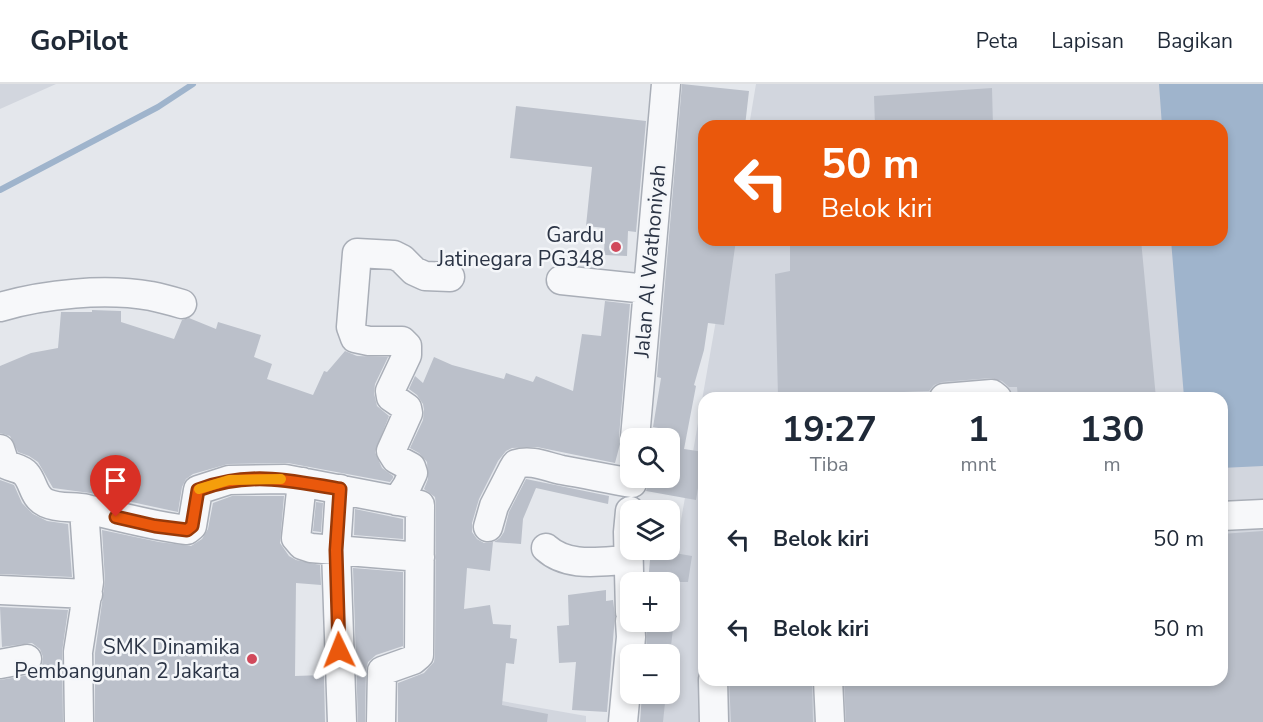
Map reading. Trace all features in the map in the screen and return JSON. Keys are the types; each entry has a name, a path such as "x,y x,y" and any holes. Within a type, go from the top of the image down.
{"street":[{"name":"Jalan Al Wathoniyah","path":"636,428 666,84"},
{"path":"397,501 408,486 413,473 411,467 396,459 391,451 408,412 389,395 407,355 407,350 402,341 369,341 355,338 351,327 357,253 394,255 402,259 414,271 425,276 450,277"},
{"path":"561,280 647,289"},
{"path":"0,308 47,297 89,293 150,296 182,304"},
{"path":"0,449 5,464 20,469 27,475 32,490 43,502 57,507 84,509 155,526 187,530 192,526 198,490 229,480 263,478 302,482 420,505 419,655 413,660 382,671 340,672"},
{"path":"488,527 494,506 516,464 536,463 631,495"},
{"path":"302,482 296,541 311,548 420,557"},
{"path":"340,489 336,550 342,722"},
{"path":"79,722 78,652 90,582 84,509"},
{"path":"1228,516 1263,514"},
{"path":"546,548 556,557 577,562 628,560 628,572"},
{"path":"0,590 88,594"},
{"path":"623,722 631,632"},
{"path":"381,722 382,671"},
{"path":"713,686 714,722"},
{"path":"828,686 830,722"}],"shaded area":[{"path":"0,84 56,84 0,109"},
{"path":"756,84 1263,84 1263,722 646,722 649,704 680,704 680,644 669,644 669,632 680,632 680,572 672,572 674,560 680,560 680,526 698,423 698,686 1228,686 1228,392 703,392 729,246 1228,246 1228,120 750,120"},
{"path":"461,694 586,716 586,722 456,722"}],"water":[{"path":"1159,84 1263,84 1263,466 1228,468 1228,392 1184,392 1171,246 1228,246 1228,120 1162,120"}],"building":[{"path":"682,84 749,91 746,120 698,120 698,246 735,246 724,325 708,323 704,350 694,385 696,386 684,449 698,451 696,500 646,491 647,488 680,488 680,428 653,427 661,378 657,377"},
{"path":"992,88 993,120 875,120 874,96"},
{"path":"516,106 646,121 636,232 628,231 627,256 604,255 605,228 586,226 592,167 510,158"},
{"path":"790,246 1142,246 1155,392 1017,392 1017,387 1009,387 1002,381 991,378 942,382 934,385 929,391 778,392 775,274 790,271"},
{"path":"605,301 630,304 620,444 615,463 537,447 512,448 506,451 498,461 479,499 472,523 472,532 477,539 484,543 493,542 490,571 467,568 464,609 490,605 493,624 511,625 510,638 517,639 514,664 506,663 502,705 548,714 547,722 398,722 398,683 424,673 434,662 435,655 436,505 435,497 424,489 428,479 427,462 419,453 410,448 423,420 424,410 417,395 409,389 415,376 423,383 434,357 452,365 504,379 506,373 533,382 536,376 573,391 582,334 601,336"},
{"path":"92,310 121,311 121,322 174,339 182,320 189,318 216,329 218,322 261,335 254,357 272,364 267,379 313,395 324,371 327,372 345,351 357,356 388,357 375,384 374,393 377,406 389,416 375,452 382,468 393,478 390,482 288,463 228,464 193,474 186,479 182,487 178,512 90,493 53,488 38,462 18,452 10,436 0,433 0,366 31,353 58,348 61,312 92,312"},
{"path":"526,479 609,496 608,504 536,488 523,519 521,544 494,542 504,532 509,512"},
{"path":"0,480 14,485 22,503 33,514 47,521 68,524 72,577 0,574"},
{"path":"232,496 284,496 280,543 289,556 296,560 320,565 321,585 296,583 295,676 324,675 325,722 95,722 95,653 105,581 102,530 191,546 202,539 208,529 213,503"},
{"path":"316,502 323,503 321,532 313,531"},
{"path":"355,509 403,519 403,539 354,535"},
{"path":"1263,531 1263,722 846,722 844,686 1228,686 1228,534"},
{"path":"680,554 692,556 688,582 680,582 680,572 649,572 650,560 680,560"},
{"path":"353,568 403,572 403,646 376,655 368,662 365,722 358,722"},
{"path":"606,590 606,601 613,600 615,616 607,712 572,710 576,662 559,663 557,626 569,625 568,595"},
{"path":"0,607 68,610 62,652 63,722 0,722 0,680 37,672 42,665 43,657 40,649 32,643 2,647"},
{"path":"647,632 673,632 671,644 646,644"},
{"path":"729,686 812,686 813,722 731,722"},
{"path":"641,704 665,704 663,722 640,722"}],"waterway":[{"path":"0,190 158,107 193,84"}],"slow traffic":[{"path":"199,489 229,480 281,479"}],"place":[{"name":"Gardu Jatinegara PG348","path":"616,247"},
{"name":"SMK Dinamika Pembangunan 2 Jakarta","path":"252,659"}],"route":[{"path":"116,517 155,526 187,530 192,526 198,490 229,480 285,479 340,489 336,550 339,650"}]}
